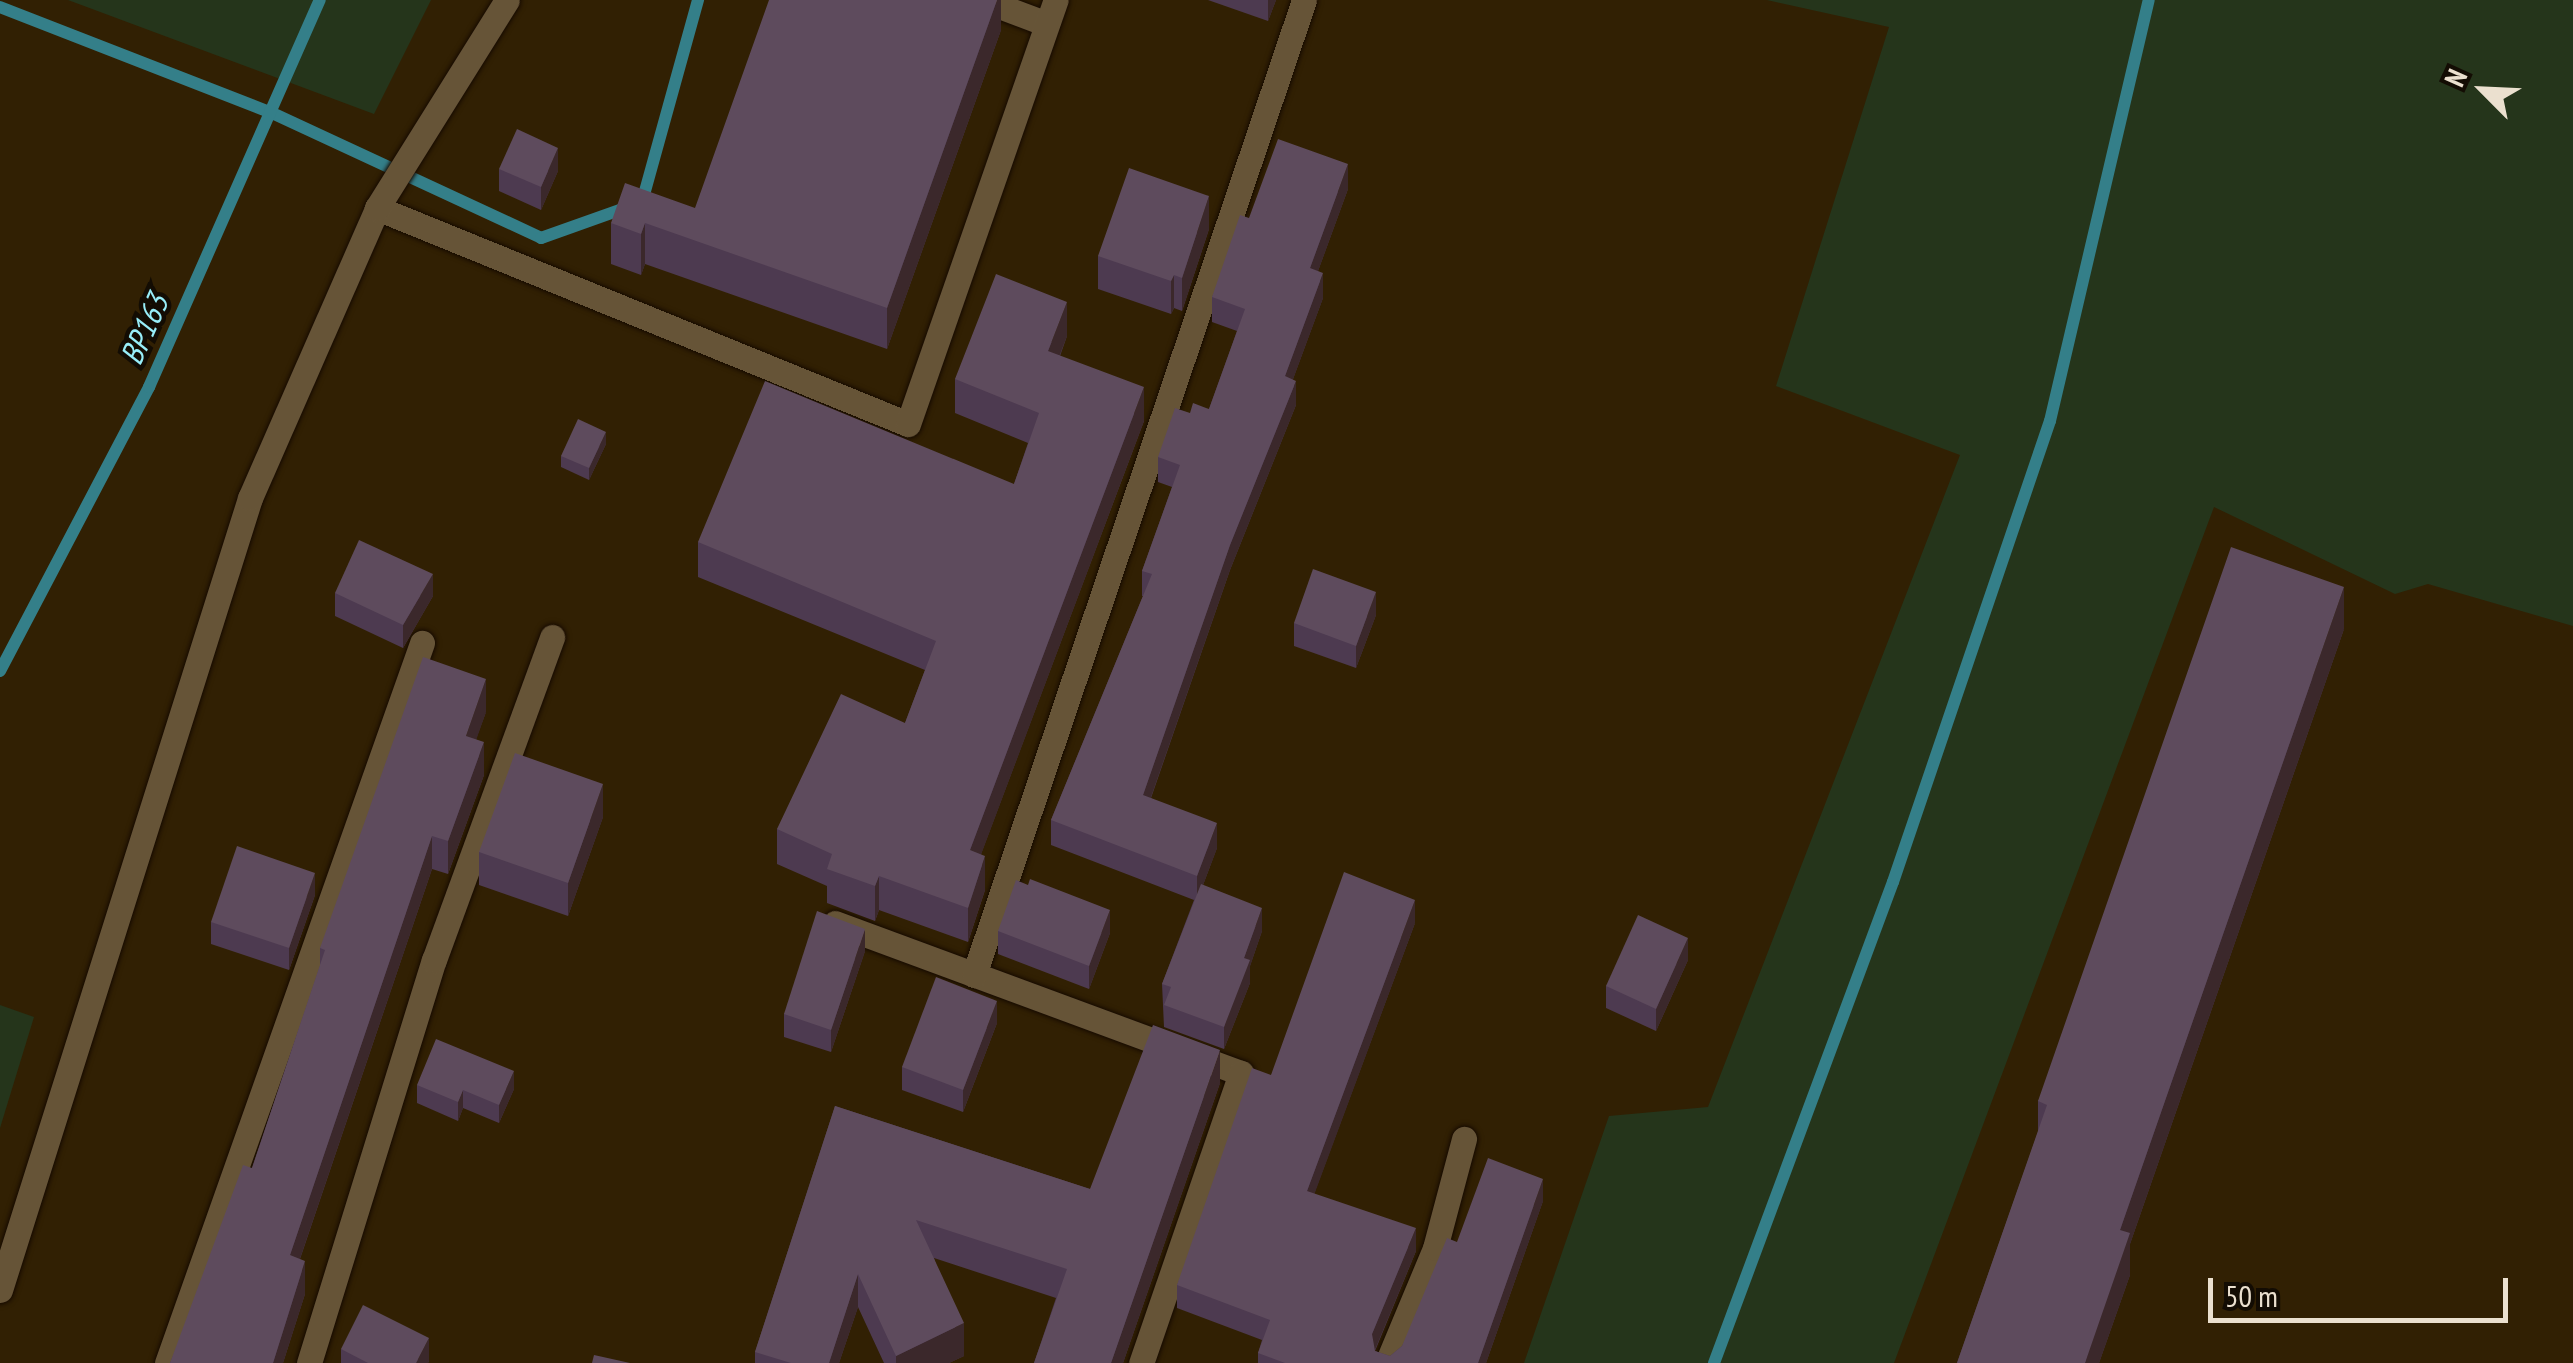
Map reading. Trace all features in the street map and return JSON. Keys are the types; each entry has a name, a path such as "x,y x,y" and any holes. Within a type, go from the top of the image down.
{"street":[{"path":"0,1290 250,498 377,208 507,0"},
{"path":"377,208 908,424 1052,12 982,0"},
{"path":"974,974 1304,0"},
{"path":"309,1363 434,960 552,637"},
{"path":"167,1363 422,643"},
{"path":"821,918 1241,1073 1141,1363"},
{"path":"1386,1363 1435,1248 1464,1139"}],"green space":[{"path":"68,0 431,0 374,114"},
{"path":"1767,0 2573,0 2573,626 2428,584 2395,594 2214,507 1894,1363 1524,1363 1609,1116 1708,1107 1960,455 1776,386 1889,27"},
{"path":"0,1005 34,1017 0,1128"}],"building":[{"path":"769,0 997,0 887,308 645,223 641,234 611,223 625,183 695,208"},
{"path":"517,129 558,148 541,187 499,169"},
{"path":"1278,139 1348,164 1310,268 1323,273 1285,376 1296,381 1230,545 1143,795 1217,823 1197,876 1051,820 1152,574 1142,571 1180,465 1158,457 1175,408 1190,413 1193,403 1209,409 1245,309 1212,297 1240,215 1249,218"},
{"path":"1129,168 1209,196 1182,278 1174,275 1171,281 1098,256"},
{"path":"996,274 1067,302 1048,351 1144,387 970,850 985,856 968,908 879,876 875,886 827,869 832,854 777,829 841,694 905,723 936,641 698,542 765,381 1014,484 1039,413 955,379"},
{"path":"578,419 606,432 589,468 561,456"},
{"path":"359,540 433,574 403,625 335,593"},
{"path":"2231,547 2344,587 2120,1230 2130,1233 2085,1363 1957,1363 2047,1105 2038,1101"},
{"path":"1313,569 1376,592 1356,646 1294,623"},
{"path":"423,657 486,679 466,736 484,742 448,841 432,836 290,1255 305,1261 273,1363 170,1363 243,1165 252,1168 325,950 320,948"},
{"path":"515,753 603,784 568,883 479,852"},
{"path":"237,846 315,873 289,948 211,922"},
{"path":"1344,872 1415,900 1307,1191 1416,1228 1372,1334 1375,1351 1390,1356 1402,1346 1447,1238 1457,1242 1488,1158 1543,1179 1478,1363 1285,1363 1258,1353 1270,1320 1177,1285 1252,1068 1271,1075"},
{"path":"1030,879 1110,910 1089,966 998,931 1016,880 1028,885"},
{"path":"1201,884 1262,908 1244,958 1250,960 1224,1027 1164,1005 1171,987 1162,984"},
{"path":"817,911 865,929 831,1030 784,1014"},
{"path":"1638,915 1688,938 1656,1009 1606,986"},
{"path":"936,977 997,1001 963,1090 902,1067"},
{"path":"1153,1025 1220,1050 1111,1363 1034,1363 1067,1269 916,1220 964,1323 896,1356 858,1274 829,1363 791,1363 755,1352 835,1106 1090,1189"},
{"path":"436,1039 514,1071 499,1105 463,1090 458,1102 417,1085"},
{"path":"363,1305 429,1338 416,1363 368,1363 341,1349"},
{"path":"594,1355 630,1363 592,1363"}],"waterway":[{"name":"BP163","path":"0,671 149,387 320,0"},
{"path":"0,7 270,112 541,238 642,202 698,0"},
{"path":"1714,1363 1893,882 2050,421 2149,0"}]}
